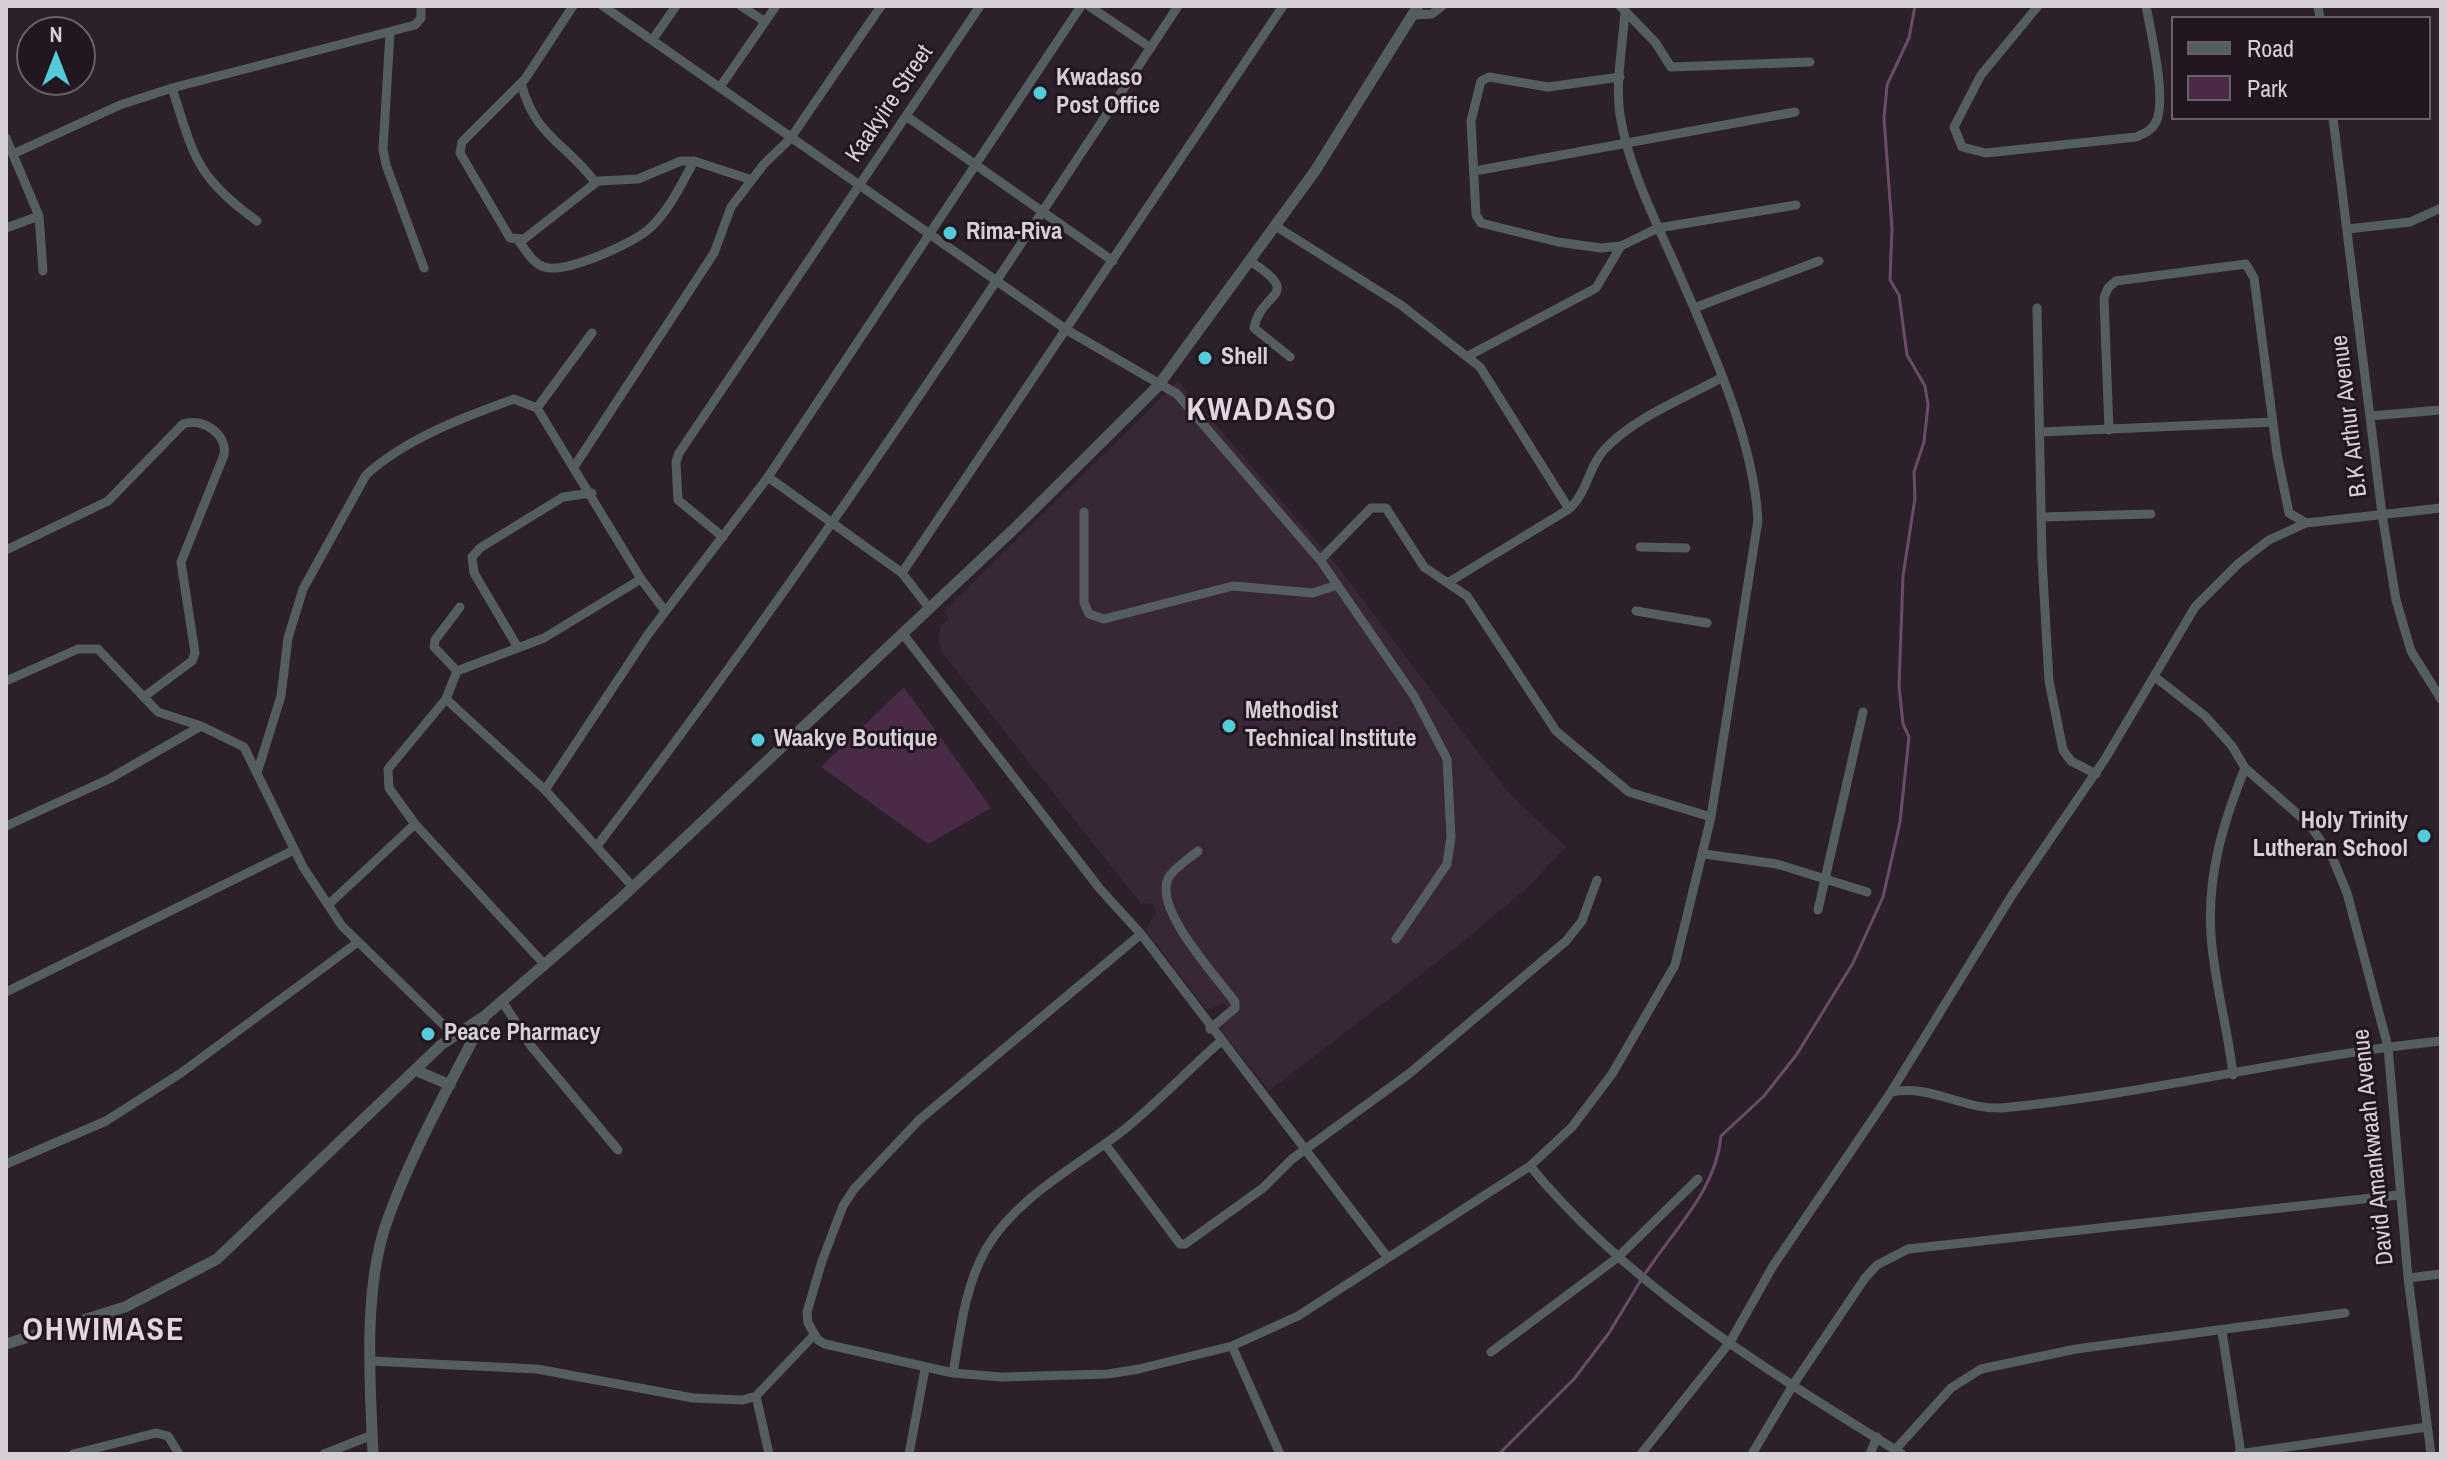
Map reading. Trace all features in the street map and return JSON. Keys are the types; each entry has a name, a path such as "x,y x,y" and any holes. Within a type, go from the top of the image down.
{"street":[{"path":"13,154 120,105 172,88 390,33 419,22 421,6"},
{"path":"573,6 521,83 462,142 460,153 505,233 518,240 534,261 545,268 565,266 625,246 648,230 666,210 694,161"},
{"path":"603,6 1067,330 1158,386 1177,394 1320,560 1414,696 1447,759 1451,837 1447,864 1396,939"},
{"path":"653,39 676,6"},
{"path":"741,6 764,21"},
{"path":"720,87 776,6"},
{"path":"574,467 714,253 731,207 790,139 881,6"},
{"name":"Kaakyire Street","path":"723,537 678,500 676,462 679,453 980,6"},
{"path":"545,790 665,611 768,477 1081,6"},
{"path":"1089,6 1151,48"},
{"path":"597,846 695,718 833,522 1178,6"},
{"path":"902,573 1283,6"},
{"path":"6,1344 125,1307 199,1272 217,1259 454,1035 486,1015 633,887 1093,454 1158,386 1277,227 1415,10 1432,14 1442,6"},
{"path":"2038,6 1981,75 1954,127 1962,147 1986,153 2136,137 2148,132 2155,124 2160,101 2146,6"},
{"path":"1622,9 1655,42 1671,67 1810,62"},
{"path":"1141,934 919,1120 854,1189 843,1206 807,1312 814,1335 825,1344 925,1369 1001,1377 1108,1374 1232,1346 1298,1316 1530,1166 1572,1127 1612,1074 1665,984 1681,946 1711,817 1758,520 1754,483 1721,378 1658,228 1620,116 1622,9"},
{"path":"390,33 383,149 424,268"},
{"path":"1620,77 1548,87 1489,77 1481,81 1471,121 1476,215 1481,223 1590,248 1621,246 1658,228 1796,205"},
{"path":"521,83 535,122 548,137 577,159 595,182"},
{"path":"172,88 199,168 227,198 257,221"},
{"path":"1475,171 1795,112"},
{"path":"906,116 1113,261"},
{"name":"B.K Arthur Avenue","path":"2333,120 2382,514 2402,627 2411,651 2440,695"},
{"path":"6,138 39,216 43,271"},
{"path":"518,240 530,235 595,182 638,179 681,161 694,161 752,180"},
{"path":"2348,229 2410,222 2441,208"},
{"path":"6,228 39,216"},
{"path":"1277,227 1401,305 1468,356 1491,380 1569,509"},
{"path":"1468,356 1596,288 1621,246"},
{"path":"1250,261 1274,277 1278,284 1278,293 1255,321 1254,328 1290,357"},
{"path":"1694,308 1819,261"},
{"path":"2109,430 2104,298 2108,288 2116,281 2241,262 2253,272 2289,513 2306,523"},
{"path":"2037,308 2041,517 2049,681 2059,736 2071,761 2096,774"},
{"path":"537,408 592,333"},
{"path":"1449,582 1569,509 1584,493 1602,452 1636,425 1721,378"},
{"path":"258,770 281,696 288,638 303,589 366,475 381,461 492,407 514,399 537,408 592,493 641,579 665,611"},
{"path":"2370,416 2441,410"},
{"path":"2040,432 2273,422"},
{"path":"6,550 108,501 183,424 201,423 221,436 225,442 224,455 181,562 195,653 192,661 145,696"},
{"path":"768,477 902,573 930,609"},
{"path":"517,646 474,573 472,557 480,548 563,497 592,493"},
{"path":"1320,560 1371,508 1381,506 1424,567 1467,596 1556,731 1629,792 1711,817"},
{"path":"1641,1454 1730,1342 1773,1266 1891,1092 2012,895 2096,774 2195,607 2211,588 2269,540 2306,523 2441,508"},
{"path":"1084,512 1084,603 1089,614 1104,619 1233,586 1313,593 1337,585"},
{"path":"2041,517 2151,514"},
{"path":"1640,547 1686,548"},
{"path":"545,965 415,824 389,788 388,769 446,699 457,671 554,633 641,579"},
{"path":"457,671 434,647 435,640 460,607"},
{"path":"1636,611 1707,623"},
{"path":"903,634 1100,889 1141,934 1210,1029 1388,1258"},
{"path":"6,681 88,647 106,654 163,715 201,726 240,743 258,770 294,850 328,905 358,942 454,1035"},
{"name":"David Amankwaah Avenue","path":"2155,677 2205,716 2232,746 2245,768 2310,825 2333,859 2347,893 2388,1047 2399,1195 2431,1454"},
{"path":"446,699 545,790 633,887"},
{"path":"1818,910 1828,878 1863,712"},
{"path":"6,826 109,779 201,726"},
{"path":"2233,1075 2211,936 2211,888 2222,828 2245,768"},
{"path":"328,905 415,824"},
{"path":"6,992 294,850"},
{"path":"1198,851 1170,876 1166,888 1171,915 1235,1002 1235,1008 1210,1029"},
{"path":"1704,854 1777,864 1867,892"},
{"path":"1105,1144 1184,1245 1263,1188 1305,1151 1410,1073 1566,941 1582,921 1597,880"},
{"path":"6,1164 106,1121 181,1073 358,942"},
{"path":"502,1001 531,1046 618,1150"},
{"path":"373,1454 371,1361 375,1283 386,1225 450,1085 486,1015"},
{"path":"1891,1092 1918,1089 1995,1109 2441,1041"},
{"path":"953,1373 962,1319 986,1250 1030,1200 1105,1144 1220,1042"},
{"path":"415,1070 450,1085"},
{"path":"1530,1166 1555,1197 1617,1258 1730,1342 1899,1452 1951,1388 1981,1369 2076,1349 2222,1332 2345,1313"},
{"path":"1491,1352 1617,1258 1698,1179"},
{"path":"1752,1454 1793,1385 1865,1278 1877,1265 1908,1249 2399,1195"},
{"path":"2408,1278 2441,1274"},
{"path":"2222,1332 2239,1454 2282,1452 2427,1427"},
{"path":"371,1361 537,1369 693,1398 743,1400 756,1396 814,1335"},
{"path":"1232,1346 1280,1454"},
{"path":"909,1454 925,1369"},
{"path":"756,1396 769,1454"},
{"path":"73,1454 156,1433 168,1436 179,1454"},
{"path":"324,1454 372,1435"},
{"path":"1870,1454 1877,1437"}],"shaded area":[{"name":"Methodist Technical Institute","path":"1178,381 1335,563 1509,793 1566,847 1528,887 1458,946 1269,1091 1218,1027 1229,1010 1224,1004 1206,1009 1145,930 1157,911 1152,903 1141,904 941,651 938,638 941,626 949,619 944,611"}],"green space":[{"path":"904,687 991,808 928,844 821,767"}],"waterway":[{"path":"1645,1274 1702,1192 1711,1174 1721,1136 1764,1096 1797,1054 1853,963 1883,897 1900,822 1909,737 1903,724 1899,686 1903,576 1915,498 1914,472 1924,442 1928,405 1925,386 1907,355 1899,295 1890,280 1892,228 1884,118 1887,85 1909,38 1915,6"},
{"path":"1499,1454 1574,1379 1609,1333 1641,1280"}],"place":[{"name":"Kwadaso Post Office","path":"1040,93"},
{"name":"Rima-Riva","path":"950,233"},
{"name":"Shell","path":"1205,358"},
{"name":"Methodist Technical Institute","path":"1229,726"},
{"name":"Waakye Boutique","path":"758,740"},
{"name":"Holy Trinity Lutheran School","path":"2424,836"},
{"name":"Peace Pharmacy","path":"428,1034"}],"district":[{"name":"KWADASO","path":"1262,411"},
{"name":"OHWIMASE","path":"104,1331"}]}
